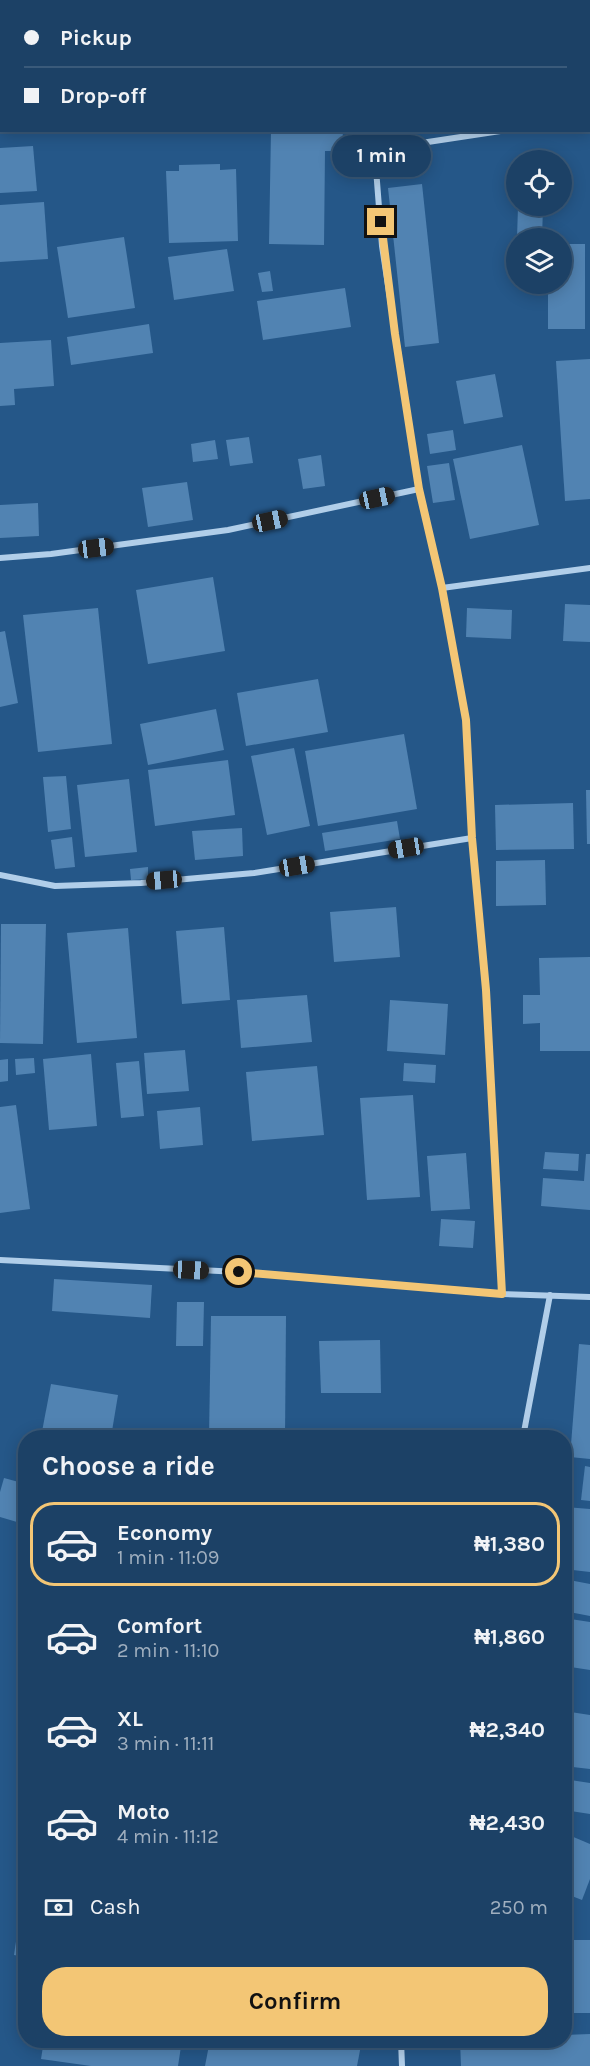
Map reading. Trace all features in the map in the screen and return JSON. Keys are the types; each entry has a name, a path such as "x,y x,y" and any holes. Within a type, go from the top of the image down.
{"street":[{"path":"373,132 382,246 419,489 442,588 466,720 472,838 486,990 502,1294"},
{"path":"375,150 494,132"},
{"path":"0,558 51,554 228,530 419,489"},
{"path":"442,588 590,568"},
{"path":"0,874 55,886 141,882 254,873 472,838"},
{"path":"0,1260 239,1272 502,1294 590,1297"},
{"path":"525,1430 550,1295"},
{"path":"401,2048 402,2066"}],"building":[{"path":"271,132 343,132 342,151 325,151 324,245 269,244"},
{"path":"33,146 37,191 0,193 0,148"},
{"path":"220,164 220,170 236,169 238,241 169,243 166,171 179,171 179,165"},
{"path":"422,184 439,343 405,347 388,188"},
{"path":"44,202 48,259 0,262 0,205"},
{"path":"518,216 543,216 542,228 517,228"},
{"path":"124,237 135,308 68,318 57,247"},
{"path":"572,244 585,244 585,329 548,329 548,294 572,294"},
{"path":"227,249 234,291 174,300 168,257"},
{"path":"270,271 273,291 262,292 258,273"},
{"path":"345,288 351,327 263,340 257,301"},
{"path":"149,324 153,353 71,365 67,337"},
{"path":"51,340 54,386 14,389 15,405 0,406 0,343"},
{"path":"590,359 590,499 565,501 556,361"},
{"path":"495,374 503,417 464,424 456,381"},
{"path":"453,430 456,450 430,454 427,434"},
{"path":"249,437 253,463 230,466 226,440"},
{"path":"215,440 218,459 193,462 191,444"},
{"path":"522,445 539,525 470,539 453,459"},
{"path":"321,455 325,486 303,489 298,459"},
{"path":"449,463 455,500 433,503 427,466"},
{"path":"187,482 193,520 148,527 142,488"},
{"path":"38,503 39,536 0,538 0,505"},
{"path":"213,577 225,651 148,664 136,590"},
{"path":"565,604 590,605 590,642 563,641"},
{"path":"98,608 112,744 38,752 23,615"},
{"path":"467,608 512,610 511,639 466,637"},
{"path":"5,631 18,703 0,707 0,632"},
{"path":"318,679 328,732 246,746 237,693"},
{"path":"216,709 224,750 148,765 140,724"},
{"path":"404,734 417,809 318,826 305,751"},
{"path":"294,748 310,826 267,835 251,756"},
{"path":"228,760 235,815 155,826 148,770"},
{"path":"66,776 71,829 48,832 43,777"},
{"path":"129,779 137,852 85,857 77,785"},
{"path":"586,790 590,790 590,844 587,844"},
{"path":"573,803 574,849 496,850 495,805"},
{"path":"397,821 400,839 325,851 322,833"},
{"path":"242,828 243,856 195,860 192,831"},
{"path":"72,837 75,867 55,869 51,840"},
{"path":"545,860 546,905 496,906 496,861"},
{"path":"148,867 148,879 131,880 130,869"},
{"path":"396,907 400,957 334,962 330,912"},
{"path":"1,924 46,924 43,1044 0,1043"},
{"path":"224,927 230,1000 182,1004 176,931"},
{"path":"128,928 137,1038 77,1043 67,933"},
{"path":"590,957 590,1051 540,1051 540,1023 523,1024 523,995 540,995 539,958"},
{"path":"307,995 312,1042 241,1048 237,1000"},
{"path":"390,1000 448,1004 445,1055 387,1051"},
{"path":"185,1050 189,1091 147,1094 144,1053"},
{"path":"91,1054 97,1126 49,1130 43,1059"},
{"path":"34,1058 35,1073 16,1075 15,1059"},
{"path":"8,1059 8,1081 0,1082 0,1060"},
{"path":"139,1061 144,1116 121,1118 116,1063"},
{"path":"404,1063 436,1065 435,1083 403,1081"},
{"path":"317,1066 324,1135 252,1141 246,1072"},
{"path":"413,1095 420,1197 367,1200 360,1098"},
{"path":"16,1105 30,1209 0,1213 0,1107"},
{"path":"200,1107 203,1145 160,1149 157,1111"},
{"path":"545,1152 579,1154 578,1171 543,1169"},
{"path":"466,1153 470,1209 431,1211 427,1156"},
{"path":"586,1154 590,1154 590,1210 541,1206 543,1178 584,1181"},
{"path":"441,1219 475,1221 473,1248 439,1246"},
{"path":"54,1279 152,1285 150,1318 52,1311"},
{"path":"177,1302 204,1302 203,1346 176,1346"},
{"path":"211,1316 286,1316 285,1430 209,1430"},
{"path":"380,1340 381,1393 321,1393 319,1341"},
{"path":"579,1344 590,1345 590,1459 572,1457"},
{"path":"51,1384 118,1395 112,1430 42,1430"},
{"path":"585,1466 590,1467 590,1501 581,1500"},
{"path":"4,1478 18,1482 17,1522 0,1517 0,1492"},
{"path":"572,1508 590,1509 590,1572 572,1570"},
{"path":"572,1581 590,1584 590,1616 572,1613"},
{"path":"572,1619 590,1622 590,1670 572,1667"},
{"path":"572,1712 590,1715 590,1769 572,1767"},
{"path":"572,1780 590,1783 590,1814 572,1811"},
{"path":"572,1836 590,1844 590,1879 582,1900 572,1896"},
{"path":"18,1928 18,1956 14,1955"},
{"path":"572,1940 590,1940 590,2013 572,2013"},
{"path":"590,2034 590,2066 461,2066 460,2048 572,2048 572,2035"},
{"path":"43,2048 181,2048 178,2066 91,2066 41,2059"},
{"path":"208,2048 360,2048 357,2066 205,2066"}],"route":[{"path":"239,1272 502,1294 486,990 472,838 466,720 442,588 419,489 382,246 381,222"}]}
